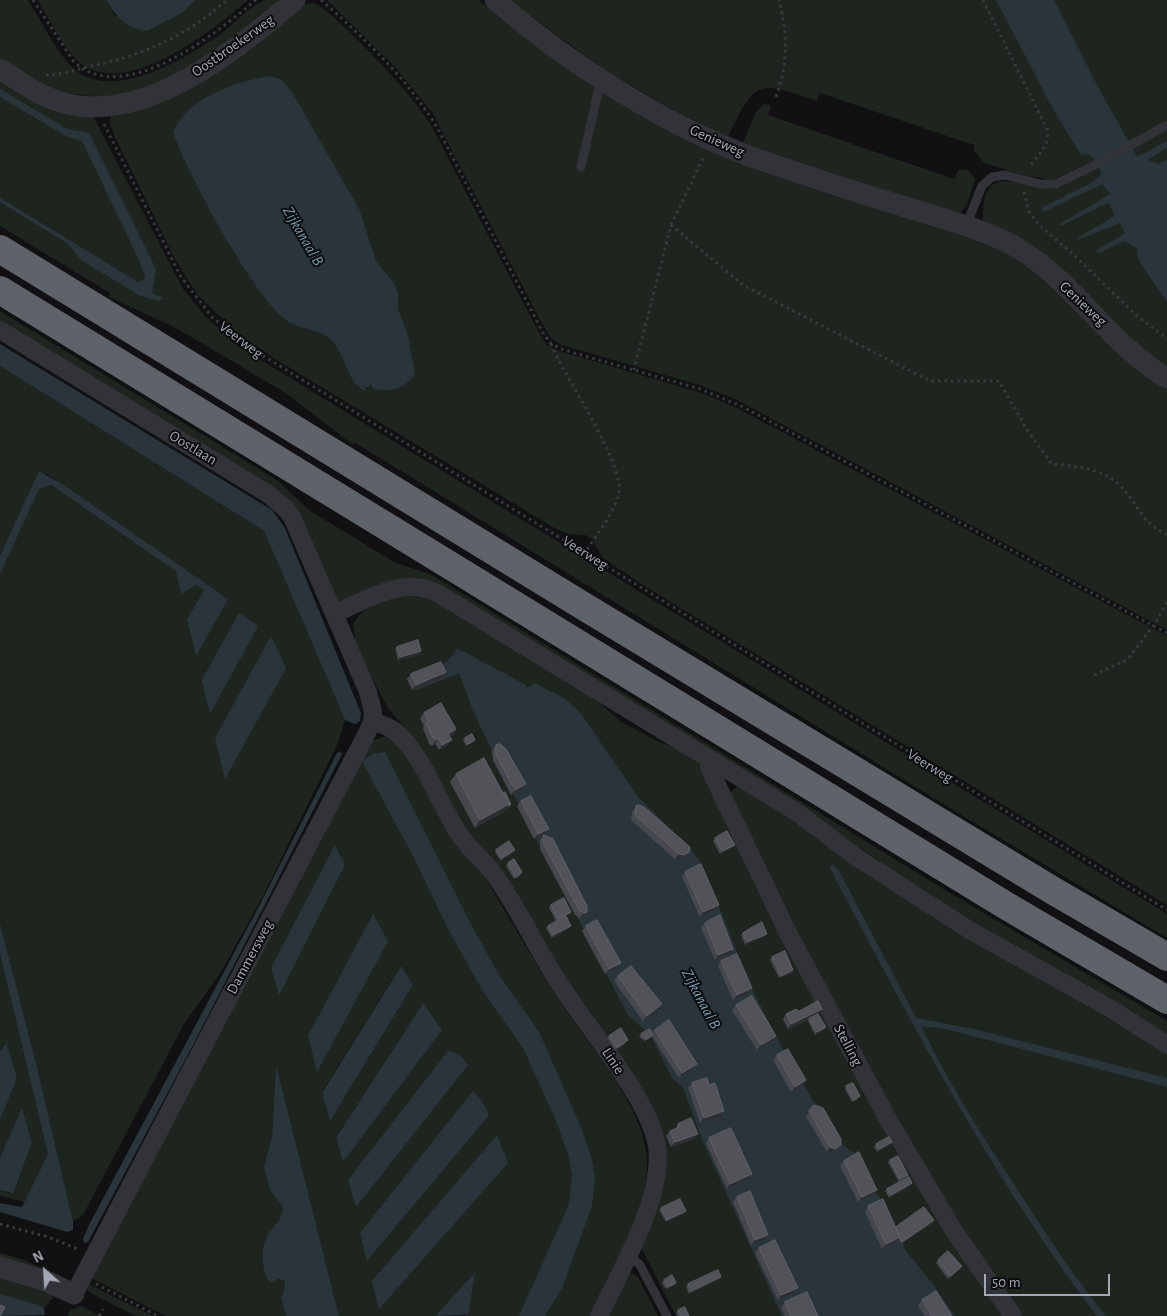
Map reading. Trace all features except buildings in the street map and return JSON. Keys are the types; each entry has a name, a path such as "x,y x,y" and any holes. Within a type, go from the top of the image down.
{"highway":[{"path":"0,249 630,635 1052,890 1167,957"},
{"path":"0,290 1005,905 1167,1000"}],"street":[{"name":"Oostbroekerweg","path":"0,69 34,90 62,103 100,107 149,95 199,72 295,0"},
{"name":"Genieweg","path":"495,0 559,50 601,78 655,110 712,139 751,156 966,226 1000,239 1029,256 1137,356 1167,378"},
{"name":"Oostlaan","path":"0,330 278,501 292,517 334,614"},
{"path":"372,722 371,702 334,614 397,588 416,586 430,589 798,813 856,857 970,930 1112,1010 1167,1045"},
{"name":"Linie","path":"372,722 384,724 395,730 411,748 457,831 494,875 565,992 594,1032 650,1122 657,1148 655,1186 650,1204 600,1316"},
{"name":"Dammersweg","path":"78,1285 372,722"},
{"name":"Stelling","path":"711,761 709,766 712,774 762,881 880,1104 939,1206 1013,1316"},
{"path":"0,1267 46,1281 78,1285"}],"lane":[{"path":"581,167 601,78"},
{"path":"966,226 982,186 988,179 1001,174 1040,184 1056,184 1167,125"},
{"path":"628,1254 640,1265 667,1316"}],"path":[{"path":"33,0 68,54 81,68 95,75 118,77 156,67 198,43 256,0"},
{"path":"38,73 56,75 157,47 193,28 227,0"},
{"path":"321,0 389,66 425,108 612,461 619,482 616,500 585,553"},
{"path":"776,97 786,56 786,37 779,0"},
{"path":"983,0 1047,129 1049,138 1048,143 1034,160 1026,180 1024,192 1026,204 1039,226 1075,256 1136,315 1167,339"},
{"name":"Veerweg","path":"100,107 103,122 174,264 196,298 221,326 259,355 1167,910"},
{"path":"634,370 671,225 712,139"},
{"path":"671,225 743,284 930,381 999,381 1028,431 1052,464 1089,468 1114,480 1156,530 1167,534"},
{"path":"551,344 564,350 700,389 741,406 1167,633"},
{"path":"1094,675 1128,659 1154,625 1167,602"},
{"path":"0,1224 48,1237 95,1255"},
{"path":"78,1285 158,1316"},
{"path":"99,1316 103,1309"}],"shaded area":[{"path":"0,0 28,0 54,44 72,67 88,77 107,81 127,80 169,65 221,34 261,2 281,0 193,69 115,98 57,92 0,61"},
{"path":"38,0 106,0 115,16 177,16 195,0 248,0 194,42 171,55 148,66 125,72 104,73 84,66 77,60 58,36"},
{"path":"327,0 479,0 506,23 606,92 990,244 1034,270 1167,386 1167,630 735,399 699,385 562,345 551,338 432,112 394,66"},
{"path":"509,0 1167,0 1167,121 1053,180 1023,175 984,163 974,151 974,145 820,93 817,101 781,90 760,89 745,104 728,137 677,112 608,72"},
{"path":"313,3 334,18 366,48 409,95 425,116 546,344 556,350 698,392 735,407 1167,636 1167,905 643,585 603,558 592,539 585,535 568,534 556,529 272,357 239,335 197,294 175,259 114,135 110,124 111,114 304,4"},
{"path":"0,78 94,118 183,289 206,317 241,348 1167,914 1167,938 940,802 354,442 352,444 287,394 174,327 109,297 110,293 0,226"},
{"path":"764,104 771,106 768,115 954,179 958,170 969,171 975,180 967,204 959,215 743,143 756,112"},
{"path":"1167,130 1167,368 983,221 984,201 989,188 997,182 1007,181 1046,188 1059,188"},
{"path":"0,311 277,480 309,510 394,562 432,575 950,893 1167,1021 1167,1038 978,928 852,843 429,582 406,580 395,582 342,602 338,601 297,517 0,325"},
{"path":"0,366 264,531 345,720 338,743 264,894 221,972 184,1024 83,1215 73,1221 36,1063 0,923 0,570 39,489 51,485 204,590 187,619 228,599 45,473 18,518 0,556"},
{"path":"422,591 597,700 620,721 659,742 683,750 702,764 734,832 1009,1316 676,1316 640,1245 662,1146 471,843 411,735 388,708 363,661 355,639 353,624 366,610 383,601"},
{"path":"386,736 398,741 464,841 556,996 625,1095 636,1116 647,1159 643,1197 629,1239 594,1316 466,1316 474,1273 435,1316 339,1316 276,1067 272,1136 264,1167 270,1191 283,1207 283,1215 277,1222 278,1279 285,1281 285,1288 281,1298 286,1316 166,1316 91,1278 371,741","holes":["400,967 413,985 330,1121 322,1092","423,1003 442,1030 343,1161 336,1138","473,1092 481,1099 488,1115 367,1261"]},
{"path":"739,785 1156,1044 1167,1055 1167,1316 1019,1316 974,1254 813,972 729,794"},
{"path":"0,954 48,1154 25,1202 0,1196 0,1190 9,1193 15,1189 32,1142 22,1108 0,1157 0,1120 17,1078 4,1043 0,1052"},
{"path":"0,1253 24,1260 67,1280 44,1309 0,1294"},
{"path":"629,1272 638,1277 658,1316 604,1316"},
{"path":"88,1284 153,1316 135,1316 87,1291"},
{"path":"81,1306 101,1316 67,1316 70,1310"}],"water":[{"path":"106,0 195,0 182,13 147,31 140,30 122,21"},
{"path":"996,0 1054,0 1096,83 1136,155 1139,156 1167,141 1167,148 1147,160 1159,164 1167,160 1167,302 1138,259 1137,248 1125,241 1098,253 1096,251 1125,233 1120,223 1078,240 1077,238 1115,216 1110,204 1108,203 1060,226 1060,224 1110,194 1102,184 1043,212 1041,208 1093,182 1102,174 1095,160 1089,154 1081,155 1053,109"},
{"name":"Zijkanaal B","path":"269,76 281,79 292,92 359,209 376,261 393,282 398,292 398,309 408,335 415,375 406,384 397,389 374,389 371,384 368,387 364,387 366,391 359,387 349,374 339,350 328,337 289,322 275,309 258,289 223,234 180,150 173,132 180,120 190,109 201,100 228,87"},
{"path":"0,89 67,129 89,133 156,269 152,293 163,298 159,301 140,296 81,260 67,243 0,202 0,198 138,282 144,280 145,276 139,260 82,141 66,136 0,97"},
{"path":"0,344 272,510 285,528 361,713 360,721 355,724 345,720 264,531 0,366"},
{"path":"39,471 65,486 228,599 196,656 187,619 204,590 196,585 181,594 176,571 51,485 39,489 0,574 0,556"},
{"path":"239,613 258,626 210,714 202,680"},
{"path":"271,636 286,668 225,779 215,738"},
{"name":"Zijkanaal B","path":"457,648 526,685 527,688 534,685 534,683 564,698 579,711 638,797 690,848 703,867 752,989 784,1052 836,1139 859,1157 877,1195 884,1201 906,1251 955,1316 782,1316 701,1137 683,1087 672,1078 651,1036 628,1015 510,788 474,713 459,673 417,690 412,680 443,664 453,655"},
{"path":"340,752 342,754 192,1047 88,1242 84,1243 83,1239 89,1225 258,908 337,753"},
{"path":"385,752 467,917 499,975 539,1032 580,1125 592,1160 595,1176 592,1206 562,1288 545,1316 519,1316 569,1204 572,1175 569,1158 557,1123 524,1050 481,988 448,929 413,856 362,761 373,754"},
{"path":"335,845 345,865 279,995 271,968"},
{"path":"832,864 838,869 916,1018 974,1029 1167,1078 1167,1087 946,1029 921,1026 953,1086 988,1143 1057,1250 1106,1316 1097,1316 1023,1211 989,1157 895,991 835,878 830,867"},
{"path":"373,914 388,941 317,1072 308,1036"},
{"path":"0,923 36,1063 73,1221 73,1230 67,1232 0,1212 0,1203 22,1207 48,1154 0,954"},
{"path":"401,966 413,985 330,1121 322,1093"},
{"path":"423,1003 442,1030 343,1162 336,1138"},
{"path":"6,1042 17,1078 0,1120 0,1052"},
{"path":"448,1051 459,1054 468,1065 356,1207 348,1180"},
{"path":"276,1065 339,1316 286,1316 281,1298 285,1288 285,1281 278,1279 270,1283 264,1268 263,1252 265,1241 279,1220 283,1207 270,1191 264,1167 272,1136"},
{"path":"473,1091 481,1099 489,1115 367,1261 360,1233"},
{"path":"22,1108 32,1142 13,1193 0,1190 0,1157"},
{"path":"497,1135 508,1163 379,1309 372,1281"},
{"path":"475,1272 468,1315 435,1316"},
{"path":"0,1294 41,1306 44,1309 45,1315 0,1316"}]}
